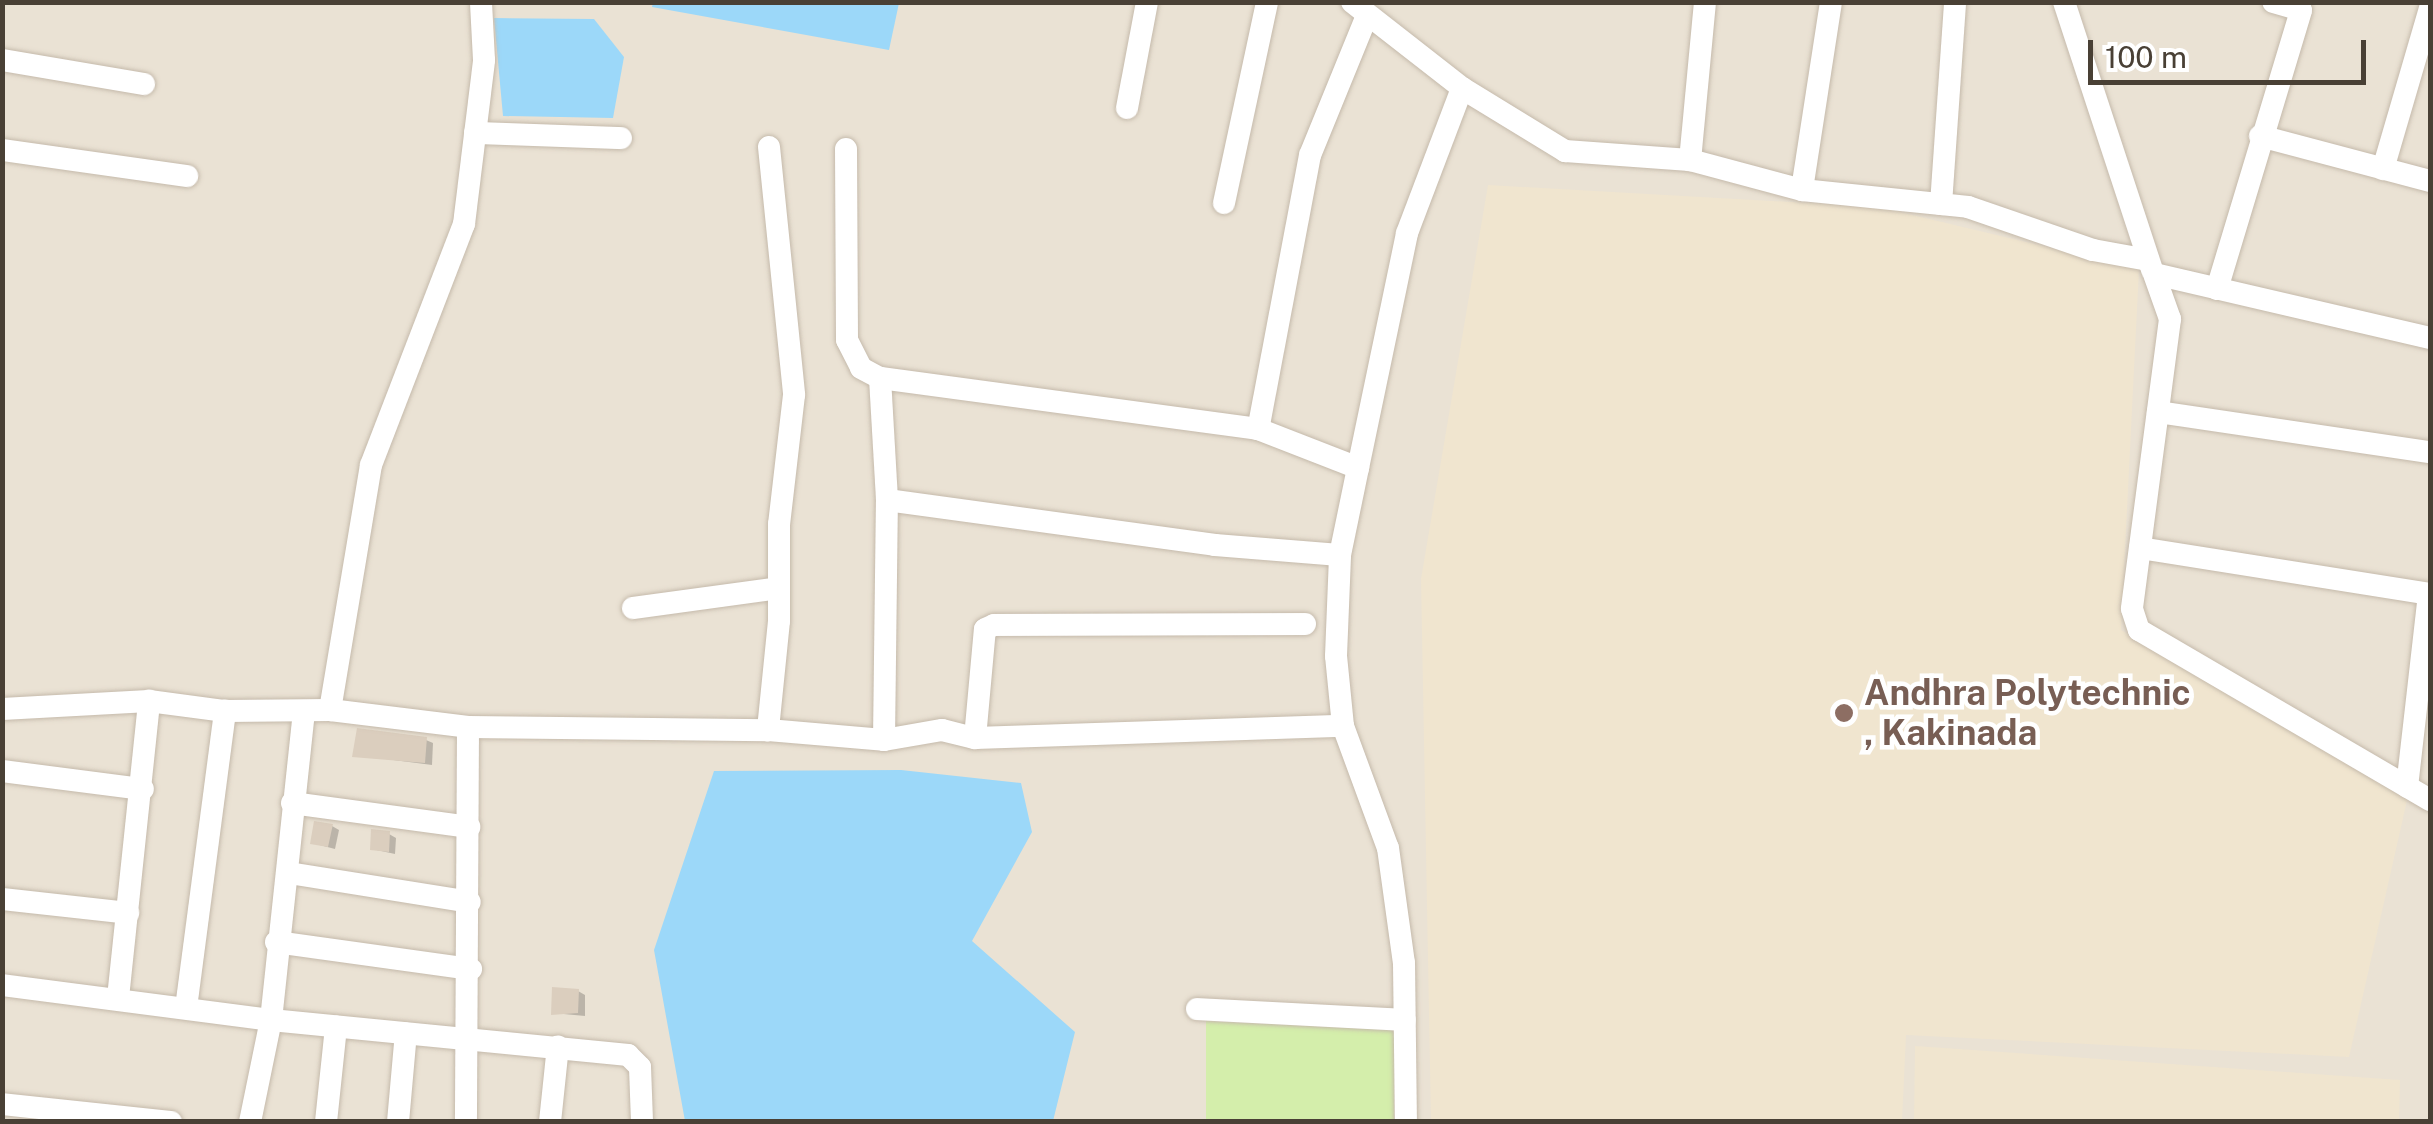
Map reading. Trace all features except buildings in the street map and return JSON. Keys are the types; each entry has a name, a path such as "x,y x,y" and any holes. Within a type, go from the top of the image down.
{"street":[{"path":"330,710 371,466 464,224 484,60 481,2"},
{"path":"1128,108 1148,2"},
{"path":"1224,203 1267,2"},
{"path":"1690,160 1705,2"},
{"path":"1802,190 1831,2"},
{"path":"1941,204 1954,2"},
{"path":"2064,2 2170,319 2132,609 2139,630 2430,800"},
{"path":"2217,289 2302,6 2272,2"},
{"path":"2384,169 2430,8"},
{"path":"1258,429 1310,155 1359,10 1462,88 1564,152 1690,160 1802,190 1941,204 2217,289 2430,338"},
{"path":"2,60 144,84"},
{"path":"1406,1122 1405,1020 1388,848 1343,726 1336,656 1340,555 1407,234 1462,88"},
{"path":"476,132 621,138"},
{"path":"2260,136 2430,181"},
{"path":"768,730 794,395 769,147"},
{"path":"2,150 188,176"},
{"path":"846,150 847,340 861,368 880,378 1258,429 1358,468"},
{"path":"880,378 887,500 884,740"},
{"path":"2158,412 2430,452"},
{"path":"887,500 1214,545 1340,555"},
{"path":"2140,548 2429,594"},
{"path":"2408,787 2430,579"},
{"path":"633,608 779,588"},
{"path":"975,738 985,628 1305,624"},
{"path":"2,708 148,702 224,711 330,710 468,727 768,730 884,740 942,730 975,738 1343,726"},
{"path":"118,998 143,789 148,702"},
{"path":"186,1008 224,711"},
{"path":"250,1122 271,1020 276,942 289,873 292,804 304,712"},
{"path":"466,1122 472,1040 468,727"},
{"path":"2,771 143,789"},
{"path":"292,804 470,827"},
{"path":"289,873 470,902"},
{"path":"2,899 128,913"},
{"path":"276,942 471,969"},
{"path":"2,984 271,1020 558,1046 635,1060 642,1122"},
{"path":"1196,1009 1405,1020"},
{"path":"326,1122 336,1026"},
{"path":"398,1122 406,1033"},
{"path":"550,1122 558,1046"},
{"path":"2,1104 171,1122"}],"shaded area":[{"path":"3,3 2430,3 2430,1121 3,1121"},
{"name":"Andhra Polytechnic , Kakinada","path":"1488,185 1879,207 2139,269 2121,630 2408,796 2349,1057 1906,1035 1902,1121 1431,1122 1421,579"},
{"path":"1915,1046 2400,1080 2399,1121 1914,1121"}],"green space":[{"path":"1206,1021 1395,1030 1394,1121 1206,1121"}],"water":[{"path":"899,2 889,50 652,7 653,3"},
{"path":"494,18 594,19 624,57 613,118 503,116"},
{"path":"901,770 1021,783 1032,832 972,941 1075,1032 1053,1121 685,1121 654,950 714,771"}],"place":[{"name":"Andhra Polytechnic , Kakinada","path":"1844,713"}]}
